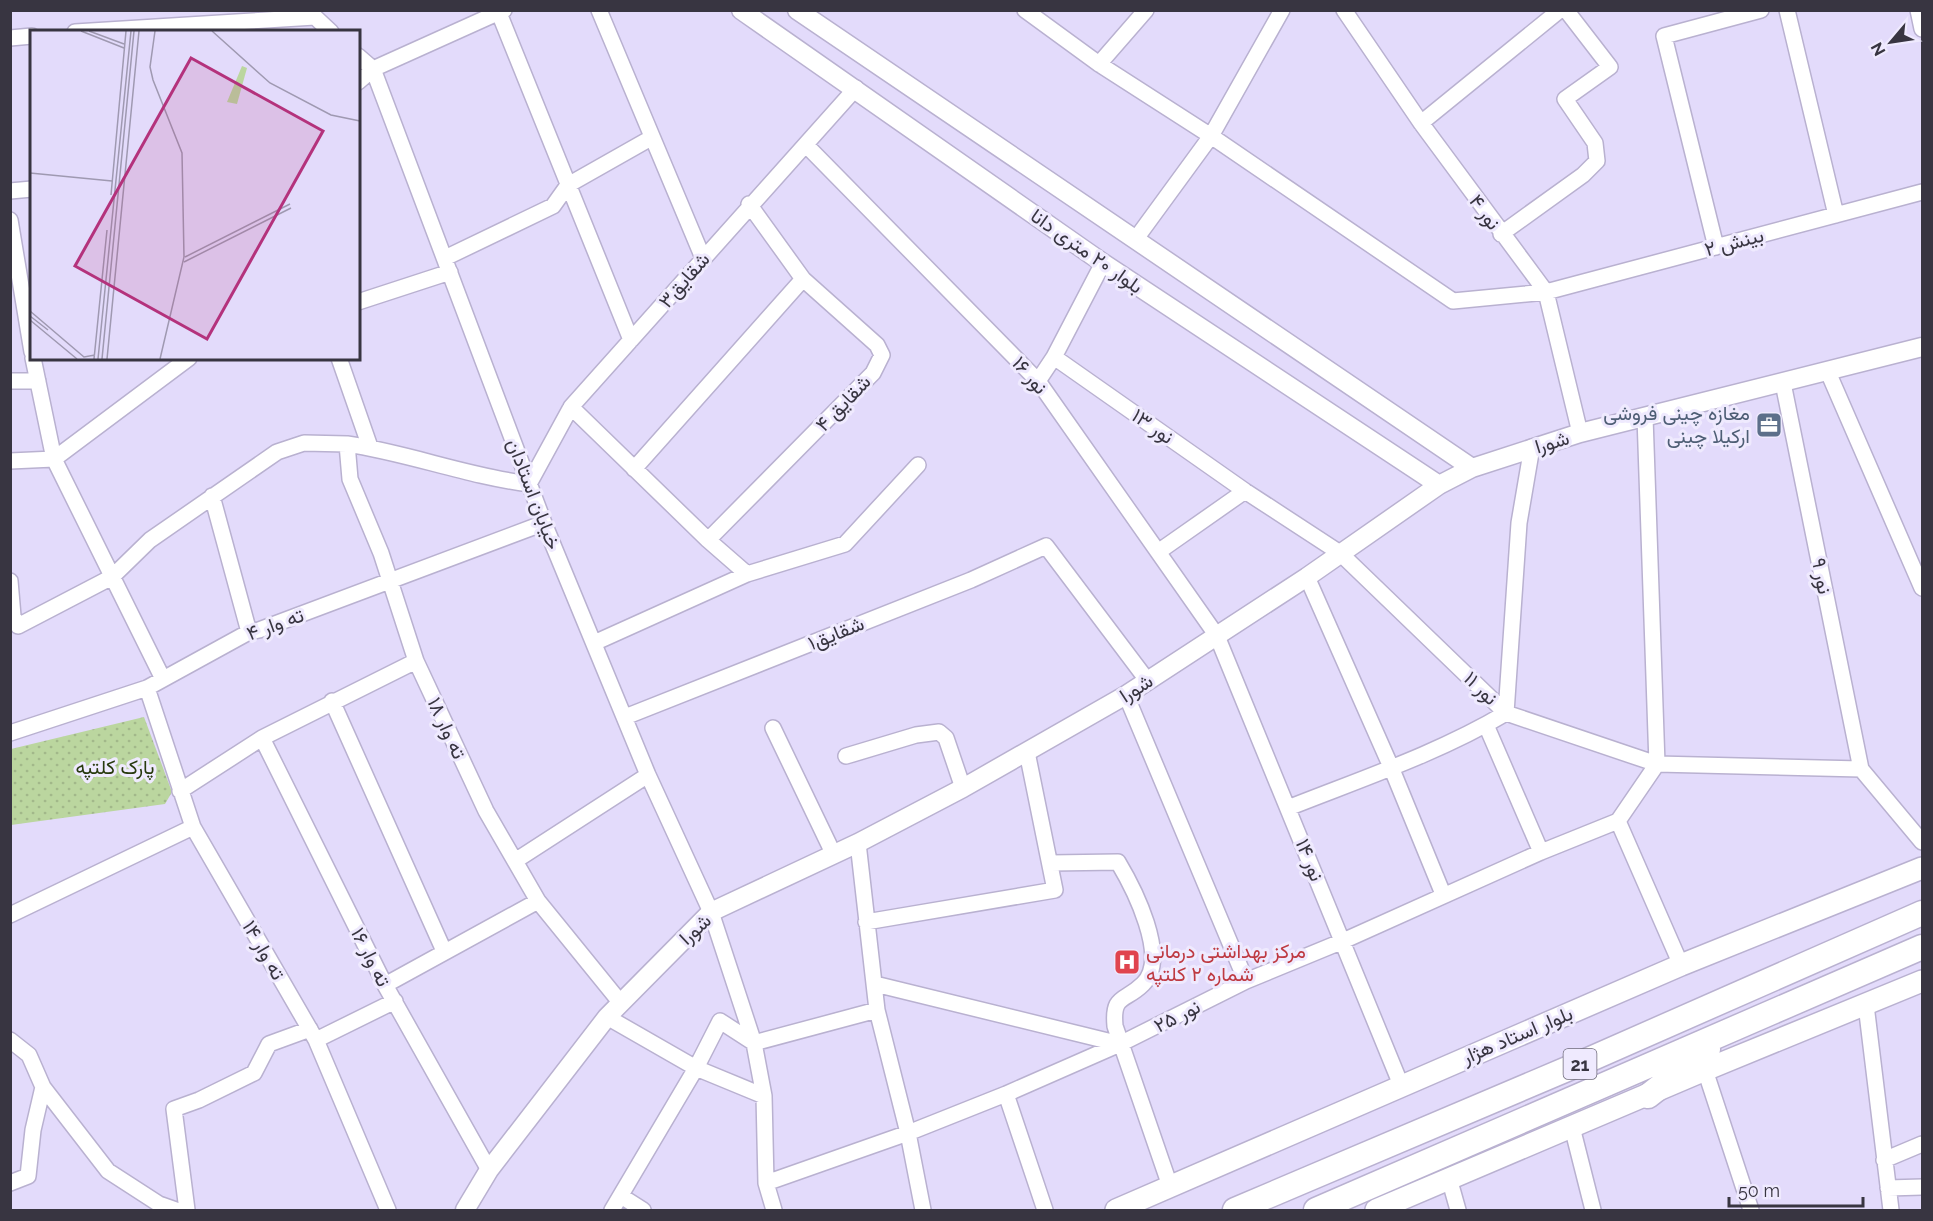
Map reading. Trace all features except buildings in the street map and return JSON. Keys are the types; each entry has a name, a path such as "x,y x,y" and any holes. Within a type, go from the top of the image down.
{"main road":[{"name":"بلوار استاد هژار","path":"1116,1210 1681,965 1923,868"},
{"name":"21","path":"1235,1210 1586,1062 1923,913"},
{"name":"21","path":"1316,1210 1923,947"},
{"path":"1376,1210 1705,1070 1923,981"},
{"path":"1648,1096 1736,1028"}],"street":[{"path":"599,10 703,258"},
{"name":"بلوار ۲۰ متری دانا","path":"741,10 856,88 1103,263 1439,485"},
{"name":"بلوار ۲۰ متری دانا","path":"797,10 1472,468"},
{"name":"بینش ۲","path":"1025,10 1099,64 1211,136 1453,301 1546,292 1923,192"},
{"path":"1099,64 1146,10"},
{"path":"1135,240 1211,136 1282,10"},
{"name":"نور ۴","path":"1344,10 1421,123 1546,292 1580,433"},
{"path":"1421,123 1560,10"},
{"path":"1501,234 1583,175 1597,161 1595,143 1565,99 1610,67 1566,10"},
{"path":"1716,247 1664,36 1761,10"},
{"path":"1787,10 1836,215"},
{"path":"1918,10 1923,29"},
{"path":"360,80 372,69 502,12 568,186 631,340"},
{"path":"114,30 315,17 329,30"},
{"path":"10,38 30,36"},
{"path":"360,58 372,69"},
{"name":"خیابان استادان","path":"372,69 544,523 648,775 711,912 754,1043 764,1096 766,1183 774,1210"},
{"name":"شقایق۳","path":"529,484 571,407 749,204 806,145 856,88"},
{"path":"445,258 553,206 568,186 651,138"},
{"name":"نور ۱۶","path":"806,145 1038,381 1218,636"},
{"path":"10,191 30,189"},
{"name":"شقایق ۴","path":"708,540 873,373 882,355 877,345 803,279 749,204"},
{"path":"10,220 26,287 30,330"},
{"path":"1038,381 1054,357 1103,263"},
{"path":"360,301 450,272"},
{"path":"634,469 803,279"},
{"name":"شورا","path":"465,1210 489,1170 607,1017 711,912 858,843 963,788 1126,695 1306,577 1439,485 1472,468 1580,433 1783,384 1923,347"},
{"name":"نور ۱۳","path":"1054,357 1245,491 1340,553"},
{"path":"33,360 54,459 163,679"},
{"path":"10,461 54,459 186,360"},
{"path":"340,360 369,447"},
{"path":"1828,372 1923,588"},
{"path":"10,381 38,381"},
{"name":"نور ۹","path":"1783,384 1861,769"},
{"path":"571,407 708,540 747,574"},
{"path":"1645,417 1657,764 1618,821 1681,965"},
{"path":"10,581 14,628 112,577 150,540 277,452 290,446 318,442 369,447 490,479 529,484"},
{"name":"ته وار ۱۸","path":"346,444 350,479 390,581 416,661 486,811 538,900 620,1002"},
{"path":"1288,808 1486,725 1506,712 1519,523 1532,447"},
{"path":"594,643 747,574 845,544 918,465"},
{"path":"1158,552 1245,491"},
{"path":"212,496 249,632"},
{"name":"ته وار ۴","path":"10,733 147,688 249,632 544,523"},
{"name":"شقایق۱","path":"625,717 971,580 1046,546 1147,680"},
{"name":"نور ۱۱","path":"1340,553 1506,712 1657,764 1861,769"},
{"path":"1306,577 1391,766 1443,894"},
{"name":"نور ۱۴","path":"1218,636 1401,1085"},
{"path":"180,791 262,738 416,661"},
{"name":"ته وار ۱۴","path":"147,688 193,827 313,1034 388,1210"},
{"path":"1126,695 1246,981"},
{"path":"332,701 444,951"},
{"path":"1486,725 1541,852"},
{"path":"773,728 834,855"},
{"path":"846,756 939,732 946,738 963,788"},
{"name":"ته وار ۱۶","path":"262,738 385,986 489,1170"},
{"path":"866,922 1055,890 1027,752"},
{"path":"1861,769 1923,842"},
{"path":"515,861 648,775"},
{"name":"نور ۲۵","path":"766,1183 908,1133 1006,1094 1120,1044 1246,981 1342,941 1443,894 1618,821"},
{"path":"10,915 193,827"},
{"path":"858,843 877,1010 908,1133 923,1210"},
{"path":"1051,863 1118,862 1134,888 1147,926 1153,957 1151,971 1144,983 1121,998 1114,1010 1120,1044 1170,1186"},
{"path":"385,986 538,900"},
{"path":"874,984 1120,1044"},
{"path":"188,1210 174,1109 214,1094 254,1073 269,1044 313,1034 395,1001"},
{"path":"1866,1005 1891,1210"},
{"path":"612,1210 696,1068 720,1020 754,1043 877,1010"},
{"path":"607,1017 696,1068 764,1096"},
{"path":"10,1040 28,1054 43,1087 108,1171 159,1204 176,1210"},
{"path":"10,1059 28,1054"},
{"path":"1705,1070 1751,1210"},
{"path":"10,1183 28,1176 33,1130 43,1087"},
{"path":"1006,1094 1045,1210"},
{"path":"1572,1127 1593,1210"},
{"path":"1884,1160 1923,1144"},
{"path":"1449,1178 1458,1210"},
{"path":"1888,1188 1923,1188"},
{"path":"621,1196 643,1210"}],"green space":[{"name":"پارک کلتپه","path":"144,717 172,792 165,804 11,825 11,749"}],"place":[{"name":"مغازه چینی فروشی ارکیلا چینی","path":"1769,425"},
{"name":"مرکز بهداشتی درمانی شماره ۲ کلتپه","path":"1127,962"}]}
